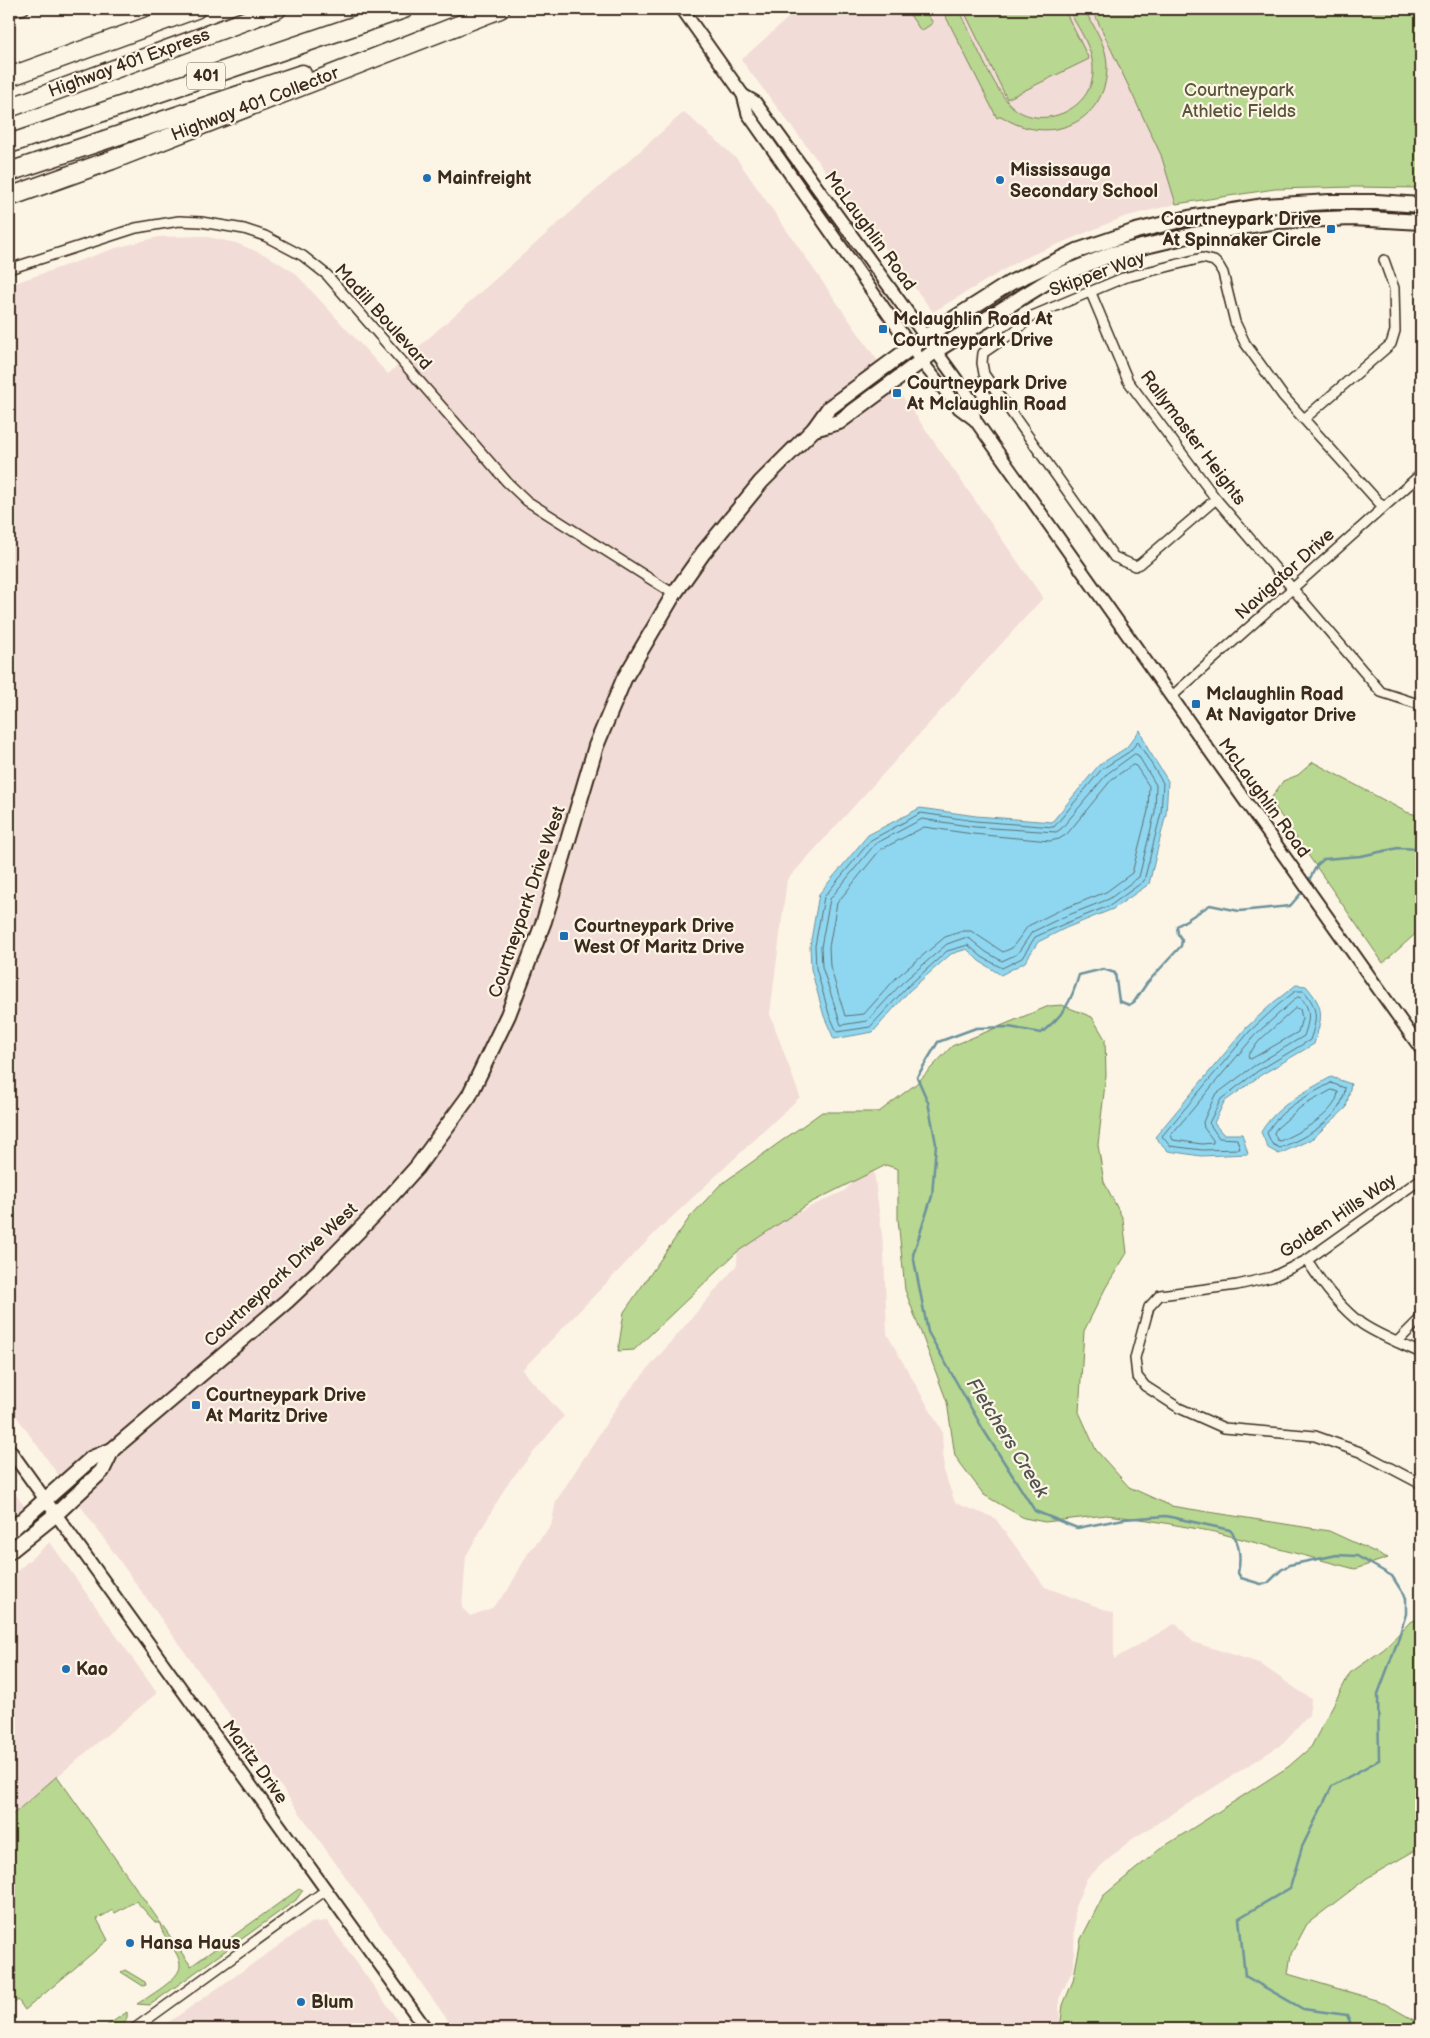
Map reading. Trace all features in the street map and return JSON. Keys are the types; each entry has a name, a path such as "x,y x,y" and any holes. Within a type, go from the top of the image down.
{"highway":[{"path":"9,77 196,9"},
{"name":"Highway 401 Express","path":"9,108 277,9"},
{"name":"Highway 401 Express","path":"9,144 404,9"},
{"name":"Highway 401 Collector","path":"9,197 112,160 500,9"},
{"path":"9,172 262,86 448,28"}],"main road":[{"name":"Courtneypark Drive West","path":"9,1532 92,1458 112,1450 287,1301 374,1215 417,1166 468,1096 508,1015 544,921 596,746 624,679 674,594 702,553 761,482 814,429 829,408 925,337 1010,283 1077,251 1136,231 1189,218 1264,206 1329,202 1377,202 1421,205"},
{"path":"1189,218 1192,235"},
{"name":"Courtneypark Drive West","path":"814,429 839,422 935,351 1053,278 1112,254 1192,235 1241,226 1288,221 1352,218 1421,222"},
{"name":"Courtneypark Drive West","path":"9,1552 56,1515 102,1471 112,1450"}],"street":[{"path":"9,12 24,9"},
{"name":"McLaughlin Road","path":"682,9 743,95 748,114 911,347 959,408 975,420 1170,698 1421,1049"},
{"name":"McLaughlin Road","path":"743,95 755,102 972,401 975,420"},
{"name":"Madill Boulevard","path":"9,269 136,228 179,221 223,224 265,236 285,245 303,256 327,275 507,482 527,501 674,594"},
{"name":"Skipper Way","path":"1216,499 1140,564 1135,566 1114,557 984,374 983,353 1018,329 1030,317 1123,278 1202,258 1214,261 1223,273 1236,322 1245,343 1283,396 1383,507"},
{"path":"1304,419 1391,344 1395,331 1394,288 1384,260"},
{"name":"Rallymaster Heights","path":"1090,293 1128,381 1216,499 1382,692 1421,705"},
{"name":"Navigator Drive","path":"1170,698 1421,474"},
{"name":"Golden Hills Way","path":"1421,1179 1307,1260 1272,1278 1237,1285 1160,1295 1150,1307 1135,1358 1137,1376 1145,1386 1178,1408 1224,1428 1315,1436 1360,1452 1421,1484"},
{"path":"1307,1260 1323,1285 1345,1310 1364,1325 1421,1353"},
{"path":"1397,1342 1421,1318"},
{"name":"Maritz Drive","path":"9,1449 426,2029"},
{"path":"134,2029 326,1890"}],"shaded area":[{"name":"Mississauga Secondary School","path":"798,9 1092,9 1161,155 1176,204 1124,217 1022,259 933,312 741,60"},
{"path":"1413,9 1421,9 1421,36"},
{"path":"684,112 737,159 1043,598 787,880 770,1014 800,1097 656,1232 522,1370 564,1416 508,1483 466,1556 462,1608 470,1616 492,1608 508,1590 528,1553 551,1526 556,1501 622,1399 737,1265 738,1240 844,1191 873,1163 884,1251 887,1334 942,1431 944,1471 955,1503 995,1518 1045,1587 1114,1613 1114,1659 1176,1623 1193,1642 1259,1663 1311,1699 1309,1715 1284,1743 1131,1840 1087,1878 1075,1907 1074,1967 1059,1999 1060,2029 454,2029 9,1406 9,285 116,248 158,237 203,236 236,243 268,256 295,273 388,374"},
{"path":"9,1485 24,1506 9,1519"},
{"path":"50,1542 157,1693 10,1816 9,1578"},
{"path":"327,1921 404,2029 159,2029 311,1923"}],"green space":[{"path":"906,9 924,9 933,23 921,31"},
{"path":"942,9 959,9 991,77 1007,101 1026,115 1038,117 1051,116 1075,106 1091,85 1093,63 1091,55 1085,39 1068,9 1084,9 1099,36 1106,58 1107,66 1104,86 1097,103 1086,115 1071,124 1055,129 1037,129 1019,125 1001,116 997,118"},
{"path":"963,9 1064,9 1089,59 1007,99"},
{"name":"Courtneypark Athletic Fields","path":"1092,9 1413,9 1421,36 1421,188 1275,189 1176,204 1161,155"},
{"path":"1313,762 1406,812 1421,816 1421,929 1383,963 1270,800 1283,781 1298,775"},
{"path":"1062,1005 1092,1017 1105,1039 1106,1075 1098,1145 1104,1182 1123,1219 1127,1253 1106,1287 1084,1331 1079,1412 1096,1450 1129,1487 1171,1506 1329,1531 1388,1558 1355,1569 1215,1532 1148,1520 1106,1515 1045,1522 1024,1518 984,1495 955,1456 947,1402 905,1290 898,1219 898,1169 886,1165 810,1203 737,1252 634,1350 618,1351 624,1312 690,1217 720,1185 822,1112 879,1112 916,1084 952,1046 1049,1006"},
{"path":"1421,1618 1421,1847 1367,1878 1307,1924 1291,1954 1288,1974 1380,2001 1421,2024 1421,2029 1060,2029 1063,2005 1073,1981 1081,1939 1103,1896 1160,1849 1288,1767 1311,1747 1350,1673 1384,1649 1410,1622"},
{"path":"57,1776 191,1966 299,1889 303,1890 296,1900 150,2005 137,2004 163,1987 175,1976 179,1971 179,1959 160,1924 155,1922 136,1901 115,1913 113,1910 97,1919 108,1940 25,2010 18,2000 9,2007 9,1814 11,1816"},
{"path":"125,1970 145,1982 146,1985 143,1986 121,1972"},
{"path":"127,2012 126,2021 120,2027 102,2029"}],"water":[{"path":"1140,730 1148,749 1168,781 1166,814 1149,884 1113,909 1066,928 1038,942 1025,962 1001,975 979,961 967,949 951,954 909,991 873,1032 834,1039 824,1016 811,969 810,946 819,894 868,835 920,808 976,816 1052,822 1099,765 1126,748"},
{"path":"1296,985 1306,986 1319,1007 1320,1020 1314,1044 1261,1075 1224,1102 1214,1123 1223,1134 1242,1134 1248,1154 1201,1156 1168,1151 1155,1137 1246,1028"},
{"path":"1331,1077 1351,1084 1346,1108 1312,1139 1279,1154 1268,1148 1261,1132 1275,1114 1292,1100"}],"waterway":[{"name":"Fletchers Creek","path":"1307,884 1317,865 1324,859 1361,856 1398,848 1421,849"},
{"name":"Fletchers Creek","path":"1303,891 1290,906 1239,911 1210,905 1177,926 1178,934 1182,940 1181,946 1147,983 1134,1002 1129,1005 1119,1001 1115,973 1103,969 1079,975 1066,1007 1056,1020 1041,1033 1009,1027 976,1028 938,1042 917,1077 928,1102 936,1144 932,1196 913,1255 928,1332 983,1429 1035,1511 1077,1528 1124,1519 1166,1516 1230,1530 1236,1539 1239,1550 1238,1573 1241,1578 1261,1584 1268,1583 1289,1565 1337,1555 1357,1556 1392,1576 1406,1598 1406,1614 1378,1694 1379,1760 1332,1786 1302,1847 1290,1888 1239,1918 1245,1976 1303,2009 1347,2015 1353,2029"}],"place":[{"name":"Mainfreight","path":"427,178"},
{"name":"Mississauga Secondary School","path":"1000,180"},
{"name":"Courtneypark Drive At Spinnaker Circle","path":"1331,229"},
{"name":"Mclaughlin Road At Courtneypark Drive","path":"883,329"},
{"name":"Courtneypark Drive At Mclaughlin Road","path":"897,393"},
{"name":"Mclaughlin Road At Navigator Drive","path":"1196,704"},
{"name":"Courtneypark Drive West Of Maritz Drive","path":"564,936"},
{"name":"Courtneypark Drive At Maritz Drive","path":"196,1405"},
{"name":"Kao","path":"66,1669"},
{"name":"Hansa Haus","path":"130,1943"},
{"name":"Blum","path":"301,2002"}]}
